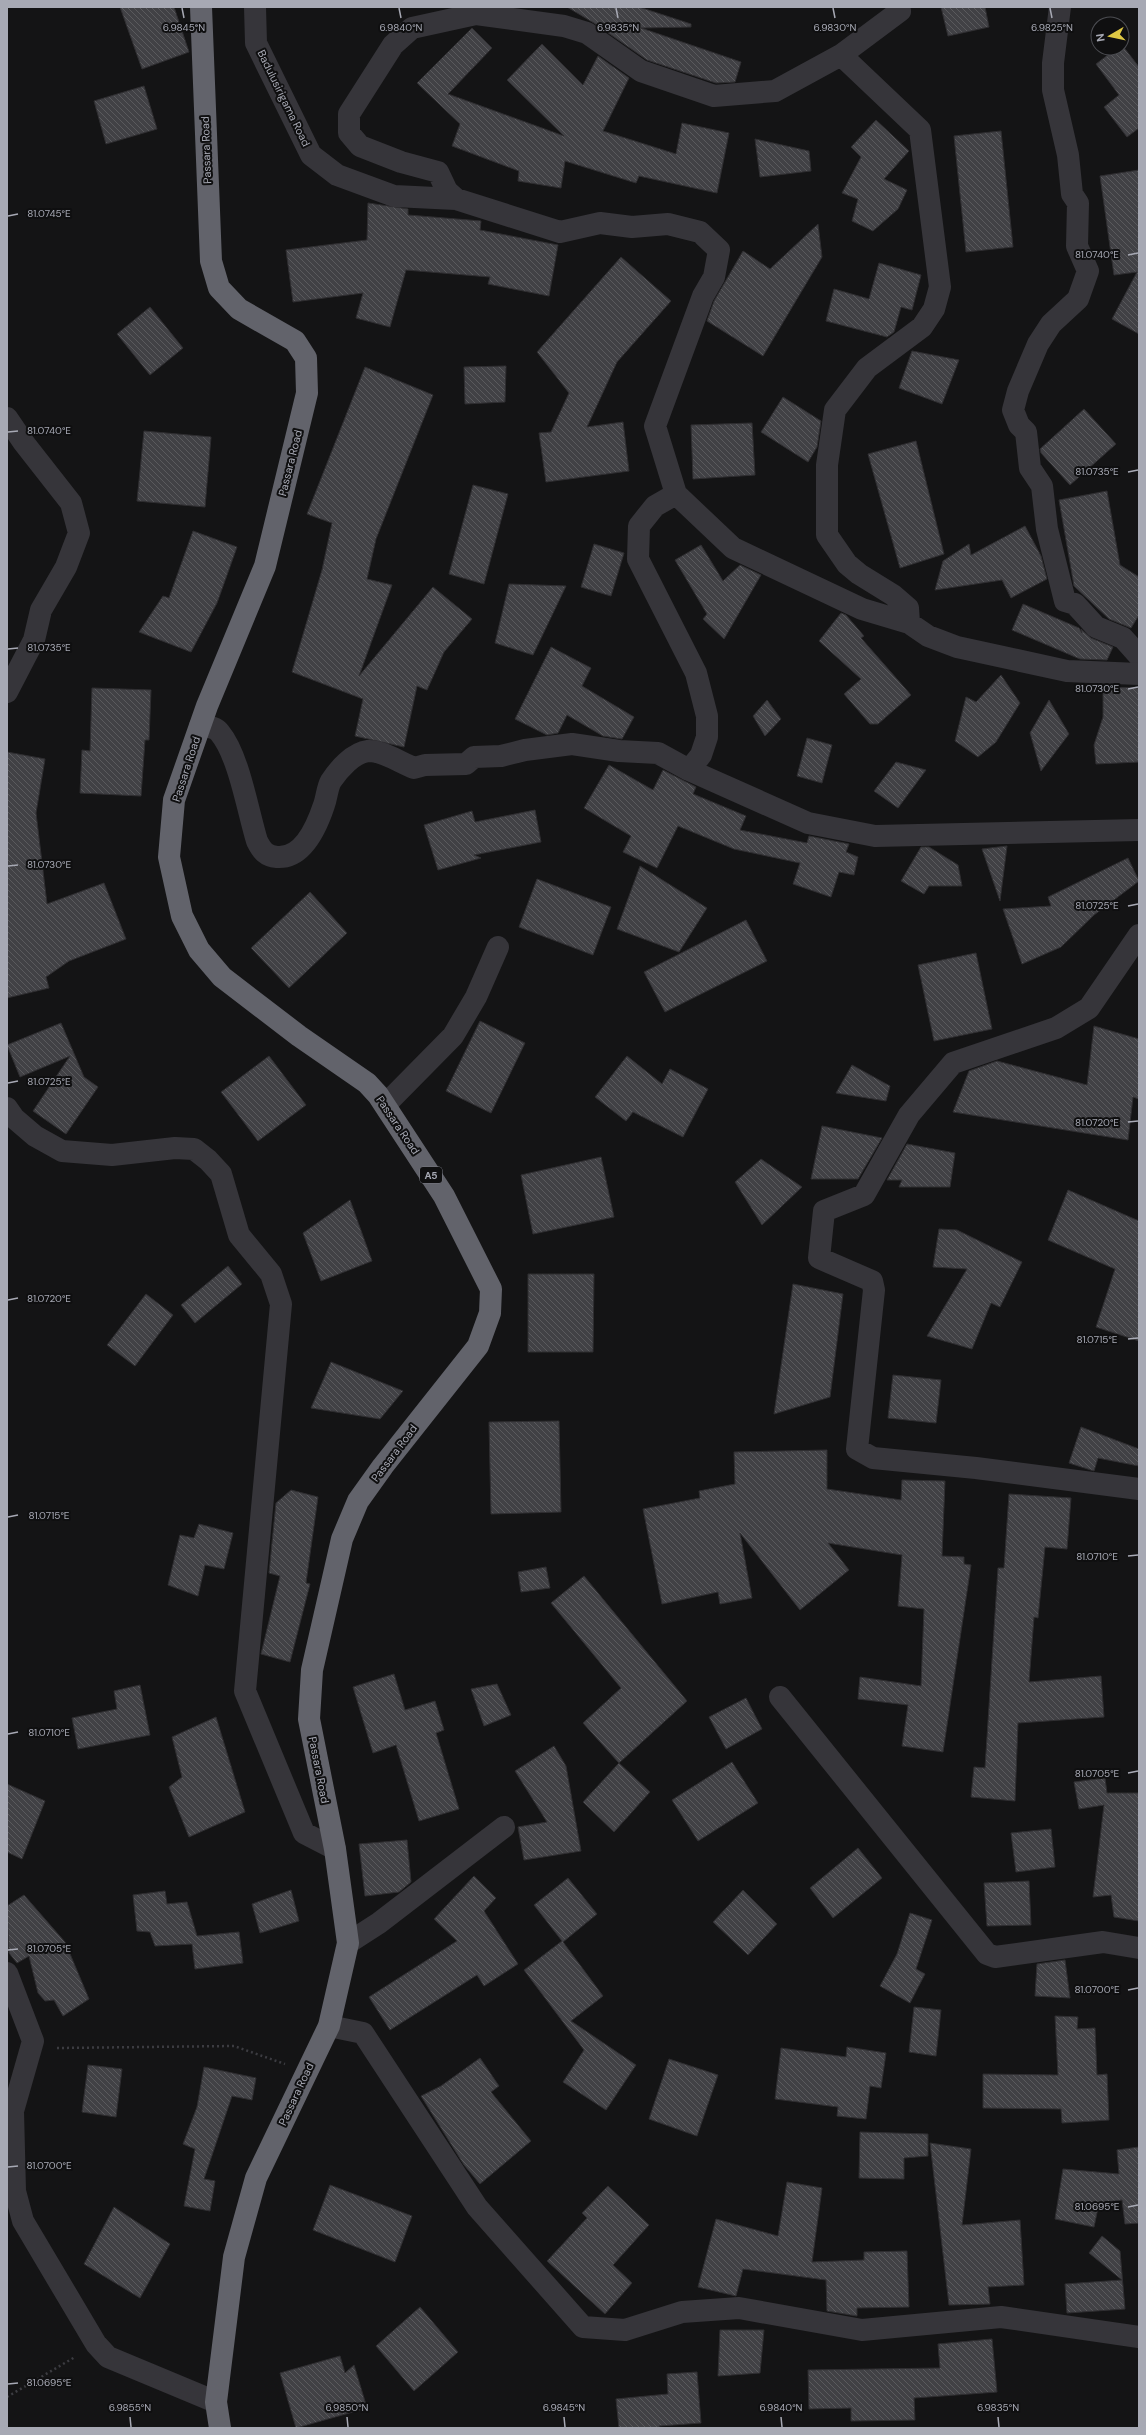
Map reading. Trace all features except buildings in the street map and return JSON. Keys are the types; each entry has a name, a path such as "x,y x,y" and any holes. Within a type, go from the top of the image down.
{"highway":[{"name":"Passara Road","path":"200,7 211,261 219,288 238,309 295,340 306,358 307,393 265,566 200,726 174,800 169,857 182,916 199,950 222,977 299,1036 367,1083 385,1105 444,1196 491,1289 490,1313 478,1346 383,1466 358,1501 342,1539 312,1670 310,1719 334,1849 348,1943 329,2026 256,2178 234,2257 216,2402 220,2428"}],"street":[{"name":"Badulusirigama Road","path":"255,7 256,43 311,155 337,175 394,196 456,199 560,232 600,223 632,227 668,224 700,232 719,250 714,277 703,296 655,426 676,494"},
{"path":"456,199 447,191 438,172 401,162 360,146 349,133 349,114 393,45 412,28 476,14 564,26 587,33 641,71 714,96 775,91 841,55 900,11 899,7"},
{"path":"1060,7 1053,63 1053,90 1068,155 1072,194 1078,203 1079,215 1077,246 1088,271 1078,298 1052,324 1038,344 1018,391 1013,410 1019,425 1026,432 1030,468 1042,486 1046,529 1065,602 1075,604 1096,627 1123,638 1139,656"},
{"path":"841,55 920,130 940,287 934,309 922,327 867,368 835,410 827,465 827,535 847,564 859,574 893,595 908,608 909,623"},
{"path":"7,418 24,443 71,503 79,533 66,567 41,610 34,640 7,692"},
{"path":"689,770 701,755 707,737 707,716 696,673 638,559 639,526 655,506 676,494 733,548 862,608 909,623 928,636 957,647 1067,671 1139,674"},
{"path":"200,726 213,727 220,732 231,753 257,841 261,850 270,856 283,857 294,854 305,843 324,806 330,782 352,758 368,751 381,754 414,768 425,764 466,764 474,757 501,756 526,750 572,744 619,751 658,753 689,770 808,823 875,836 1139,830"},
{"path":"1139,935 1089,1008 1056,1028 953,1064 909,1115 864,1195 824,1211 819,1258 872,1281 874,1290 858,1448 873,1458 976,1468 1139,1489"},
{"path":"385,1105 453,1036 472,1004 498,947"},
{"path":"7,1108 14,1118 35,1136 62,1151 112,1155 168,1148 194,1149 208,1160 221,1174 239,1235 271,1274 281,1304 245,1691 304,1833 334,1849"},
{"path":"780,1697 988,1954 995,1957 1103,1942 1139,1948"},
{"path":"348,1943 379,1923 504,1827"},
{"path":"7,1974 33,2041 13,2111 15,2191 23,2221 96,2344 108,2357 216,2402"},
{"path":"329,2026 363,2034 477,2207 583,2327 626,2330 682,2312 739,2308 862,2330 1001,2317 1139,2338"}],"path":[{"path":"33,2041 47,2048 234,2046 306,2072"},
{"path":"7,2397 96,2344"}]}
